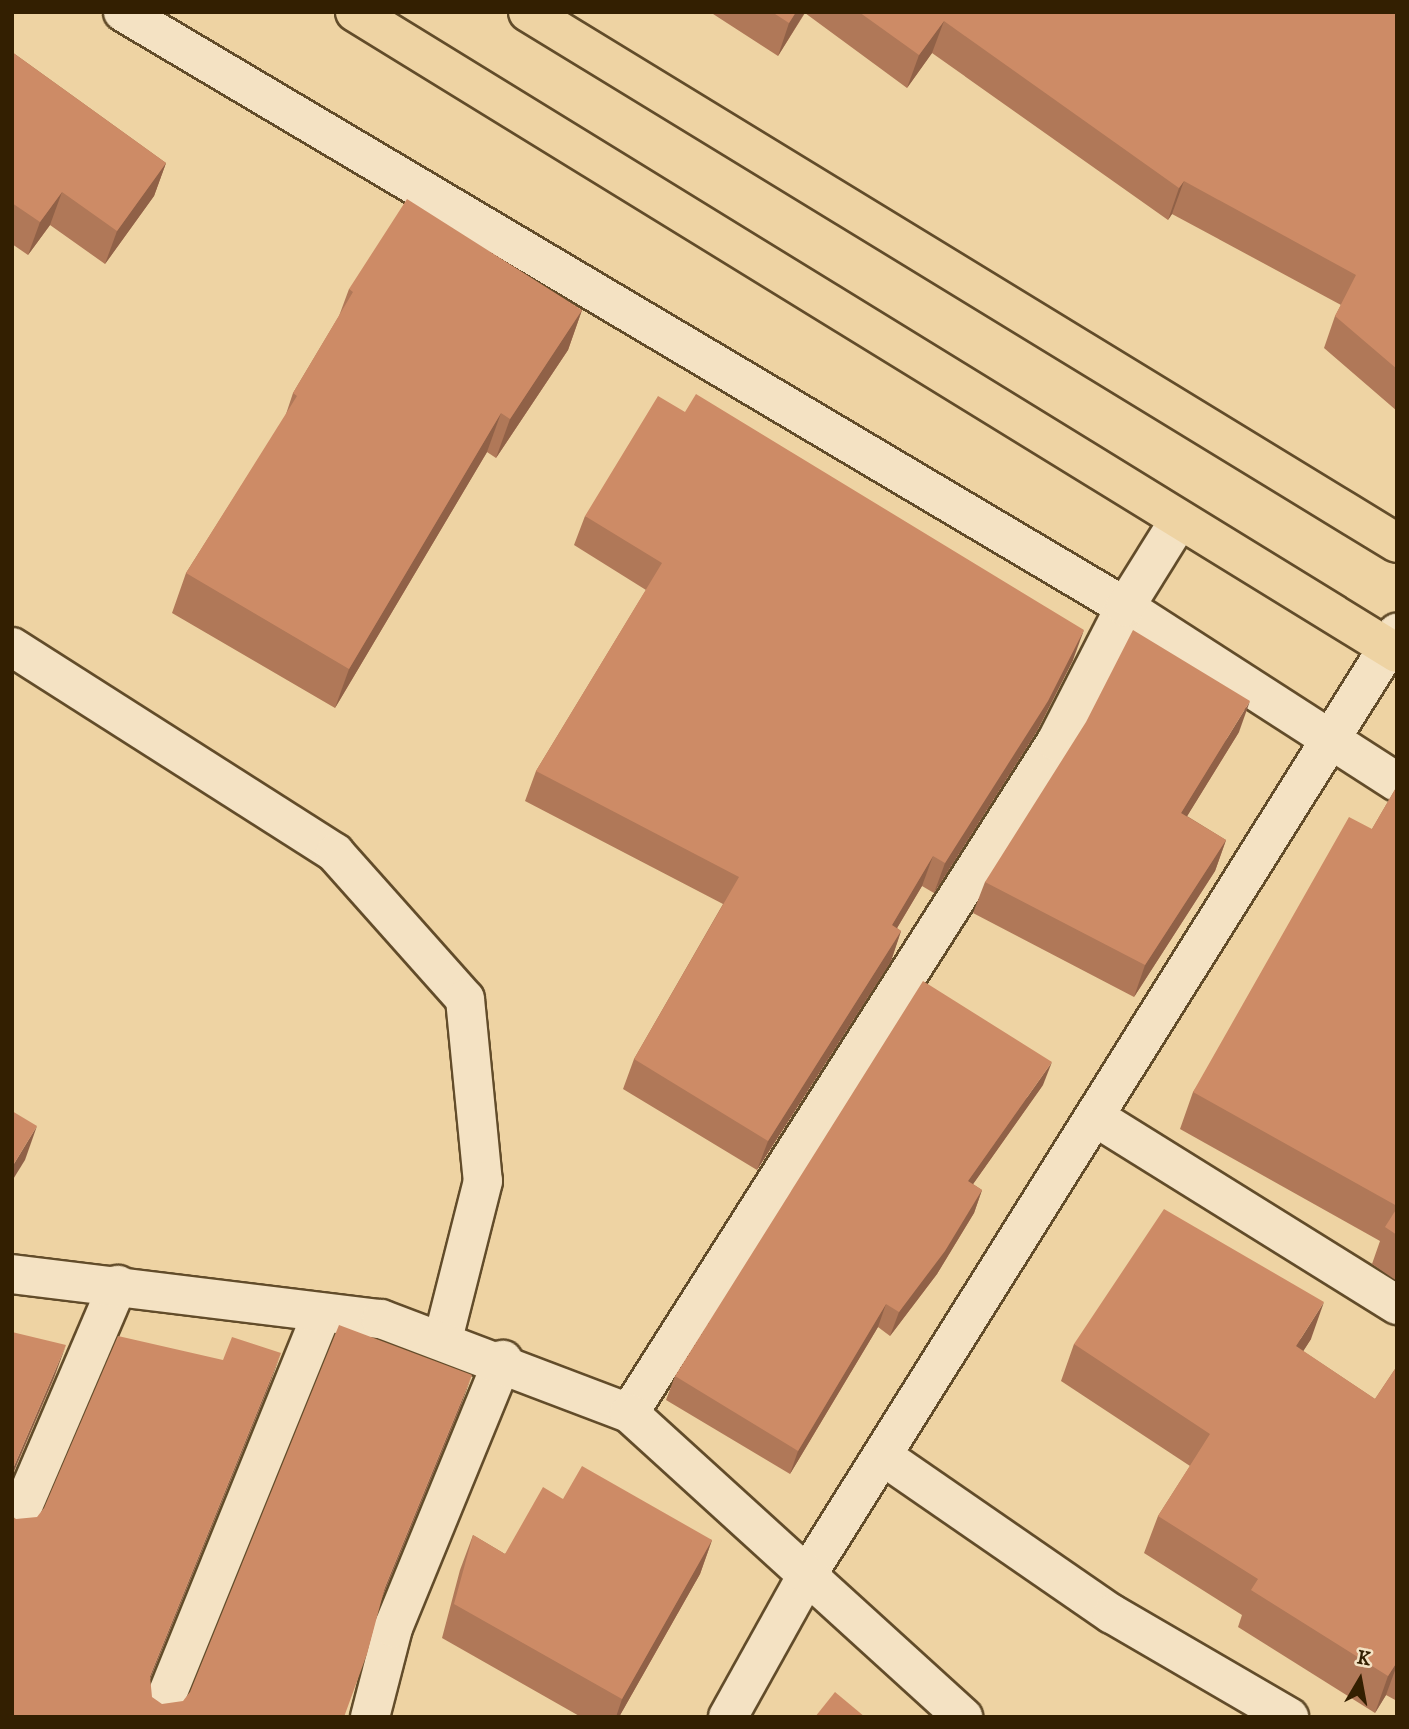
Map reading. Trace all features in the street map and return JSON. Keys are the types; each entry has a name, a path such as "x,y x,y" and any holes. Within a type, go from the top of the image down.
{"main road":[{"path":"355,12 1178,522 1393,644"},
{"path":"528,12 1397,543"}],"street":[{"path":"124,12 1125,607 1326,741 1397,782"},
{"path":"629,1413 1056,742 1125,607 1178,522"},
{"path":"728,1717 807,1575 884,1457 1096,1117 1326,741 1393,644"},
{"path":"12,647 335,853 465,999 483,1181 443,1339"},
{"path":"1096,1117 1397,1305"},
{"path":"12,1273 381,1319 503,1360 629,1413 963,1717"},
{"path":"12,1532 118,1285"},
{"path":"158,1717 322,1312"},
{"path":"370,1717 393,1628 503,1360"},
{"path":"884,1457 1112,1614 1289,1717"}],"building":[{"path":"772,12 796,12 789,23"},
{"path":"859,12 1397,12 1397,369 1335,316 1356,275 1184,181 1179,188 944,21 919,55"},
{"path":"12,52 166,163 117,231 62,192 40,222 12,203"},
{"path":"407,199 582,310 510,419 501,413 349,669 186,573 297,396 293,393 353,292 349,289"},
{"path":"696,394 1084,630 1048,701 945,863 933,856 892,925 901,931 768,1141 634,1059 739,877 536,771 662,563 585,516 658,396 685,412"},
{"path":"1133,630 1250,701 1181,813 1226,840 1145,965 985,882 1086,722"},
{"path":"1397,786 1397,1206 1193,1092 1349,817 1372,829"},
{"path":"923,981 1052,1062 968,1181 982,1190 945,1251 899,1312 886,1304 798,1451 675,1376"},
{"path":"12,1111 37,1126 12,1167"},
{"path":"1397,1208 1397,1235 1385,1227"},
{"path":"1164,1209 1324,1302 1296,1346 1375,1399 1397,1366 1397,1662 1388,1676 1251,1590 1258,1579 1158,1516 1210,1434 1074,1344"},
{"path":"339,1325 472,1375 385,1587 367,1654 344,1717 12,1717 12,1516 16,1519 37,1517 44,1508 118,1336 223,1360 232,1337 281,1353 150,1676 152,1697 162,1704 183,1701 190,1692"},
{"path":"12,1332 66,1345 12,1471"},
{"path":"582,1466 712,1540 622,1699 454,1604 473,1535 505,1554 543,1487 563,1499"},
{"path":"835,1692 865,1717 815,1717"}]}
